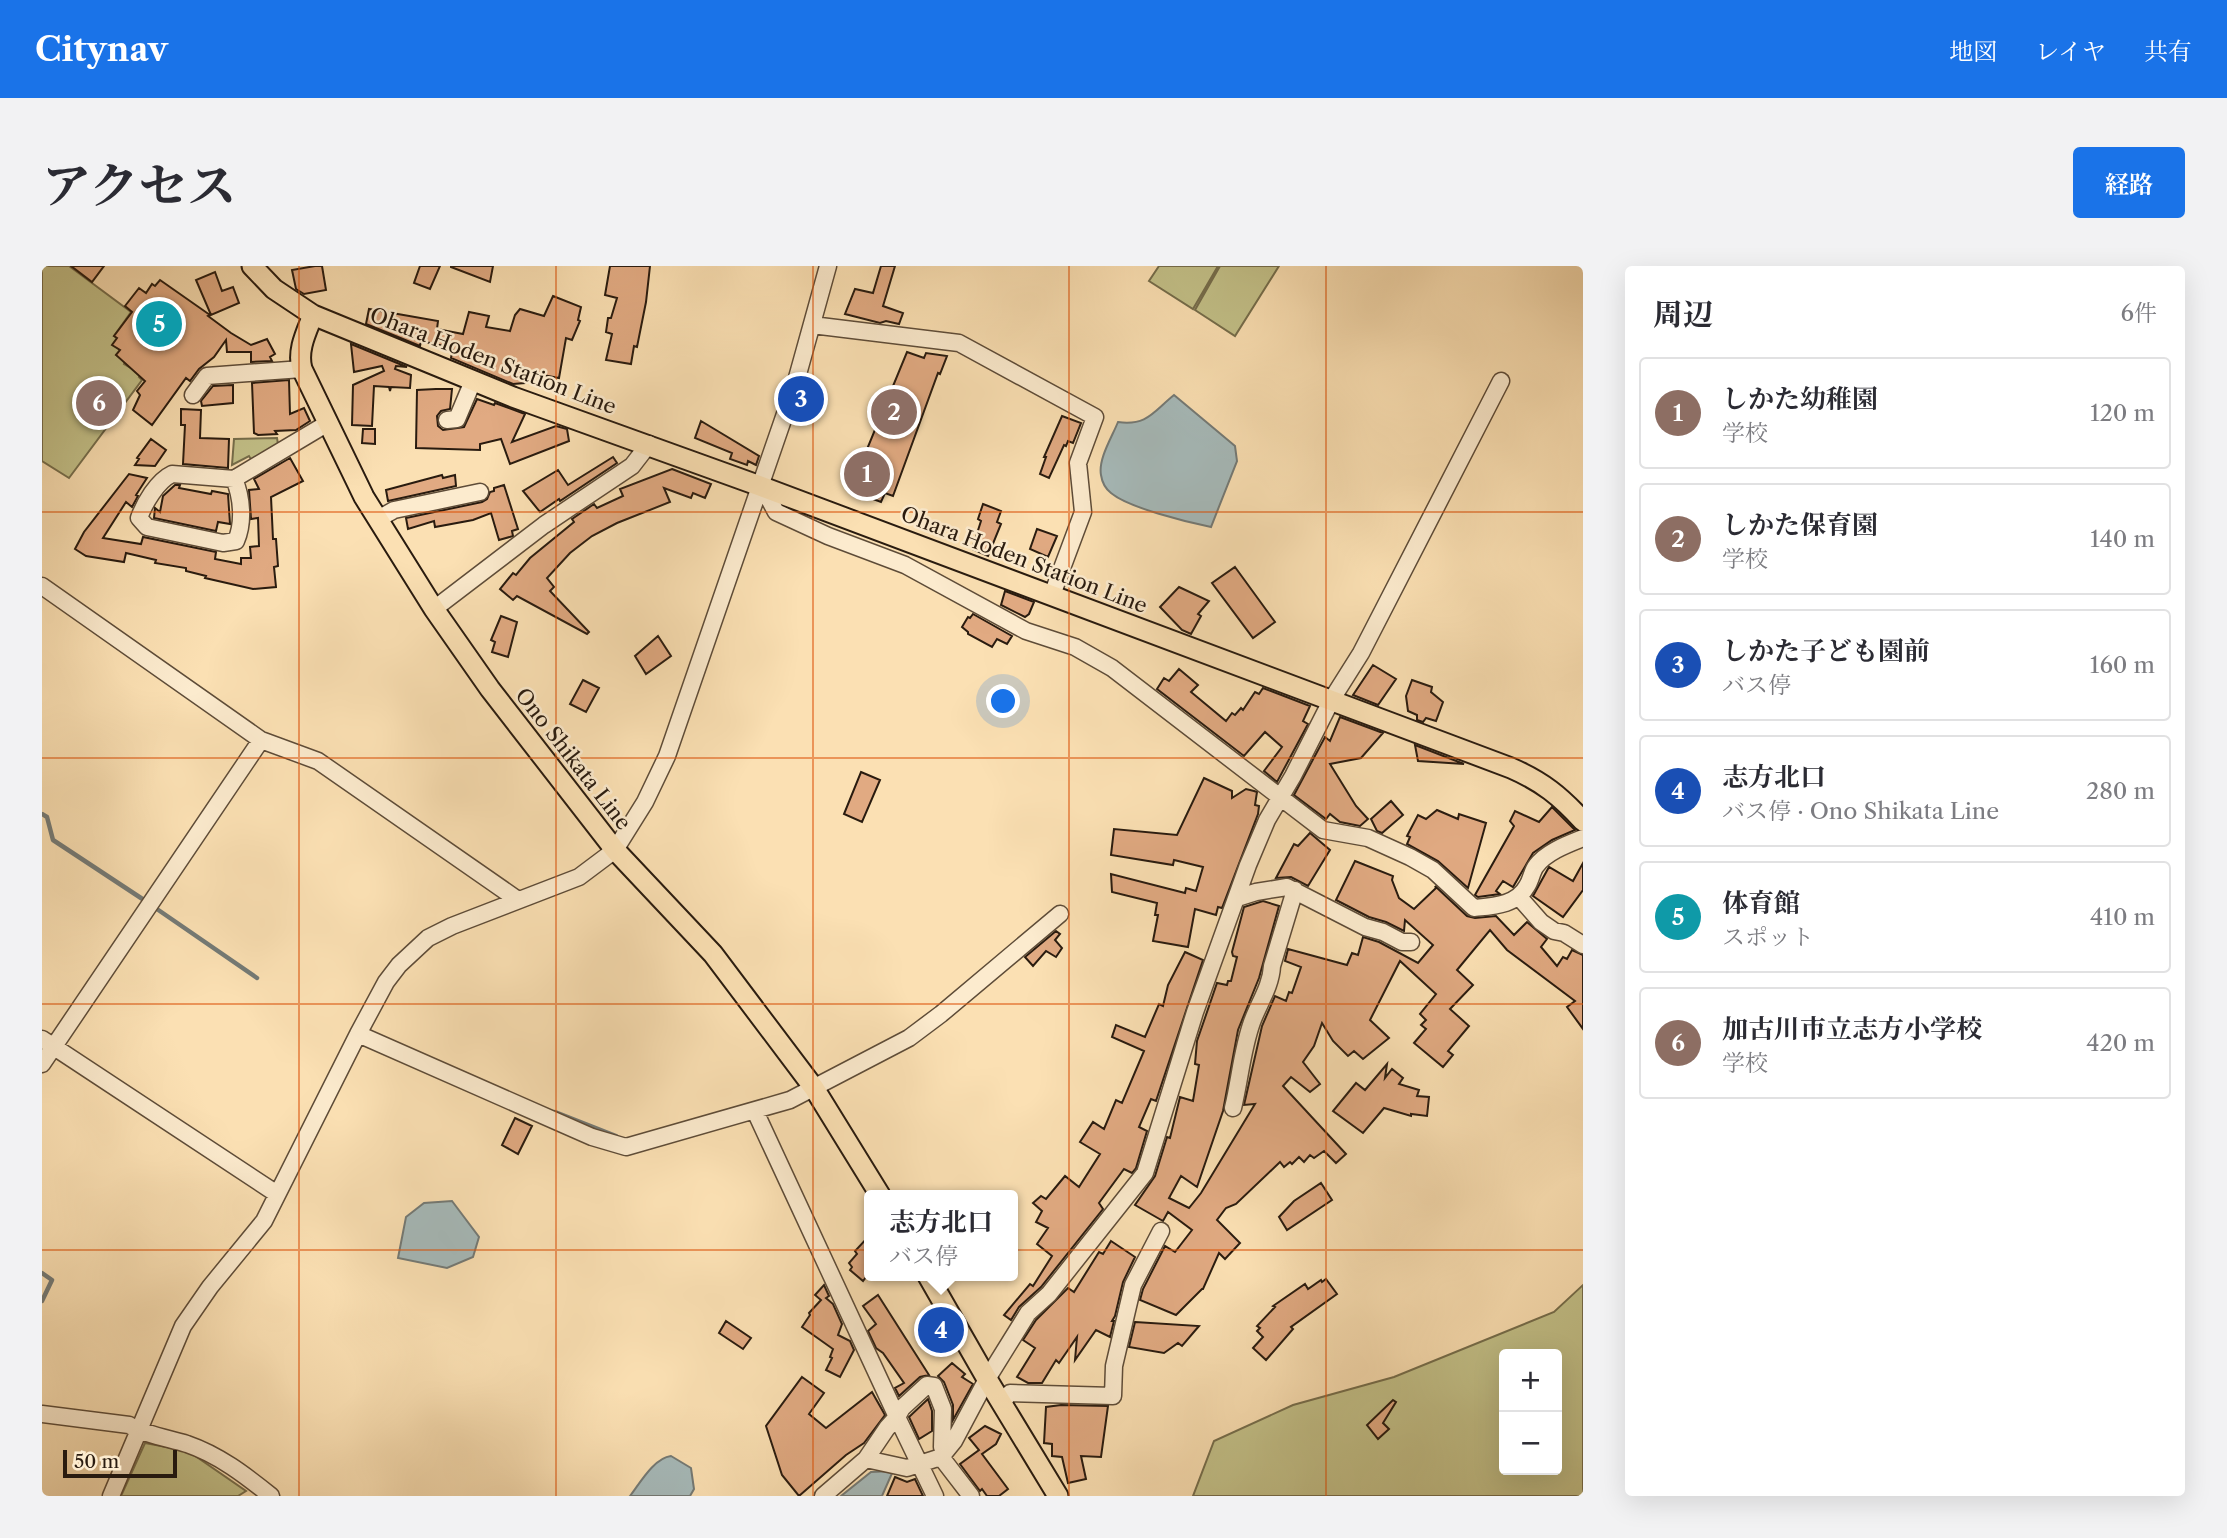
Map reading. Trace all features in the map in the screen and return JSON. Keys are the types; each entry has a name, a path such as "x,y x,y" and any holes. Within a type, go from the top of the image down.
{"main road":[{"name":"Ohara Hoden Station Line","path":"252,266 274,289 313,315 473,381 1424,733 1534,778 1558,795 1583,821"},
{"path":"302,369 301,347 313,315"},
{"name":"Ono Shikata Line","path":"302,369 364,497 434,608 497,699 615,850 713,954 814,1088 877,1190"},
{"path":"931,1281 1058,1496"}],"street":[{"path":"111,1496 183,1325 209,1287 264,1221 386,982 412,951 428,938 452,926 579,877 615,850 645,802 667,756 761,486 795,385 828,266"},
{"path":"812,325 959,343 1095,418 1078,463 1083,512 1052,595"},
{"path":"193,395 207,376 302,369"},
{"path":"447,420 457,419 473,381"},
{"path":"866,1459 907,1468 943,1455 954,1441 1028,1313 1049,1294 1145,1173 1195,1012 1267,820 1282,797 1332,699 1361,653 1501,381"},
{"path":"234,479 239,490 241,530 236,541 223,543 147,527 139,518 143,508 166,477 172,474 234,479 328,423"},
{"path":"434,608 544,524 632,466 649,444"},
{"path":"761,486 776,512 828,536 905,565 1026,631 1075,647 1112,668 1323,830 1368,838 1433,870 1475,908 1507,903 1519,897 1536,866 1548,855 1583,838"},
{"path":"378,519 394,510 454,504 480,492"},
{"path":"42,586 261,740 318,761 518,900"},
{"path":"42,1064 48,1043 261,740"},
{"path":"1237,898 1284,887 1365,927 1383,932 1402,942 1411,942"},
{"path":"1233,1108 1245,1044 1272,976 1272,966 1294,890"},
{"path":"1519,897 1541,922 1583,945"},
{"path":"358,1034 592,1137 626,1147 790,1100 909,1038 1060,914"},
{"path":"48,1043 277,1194"},
{"path":"755,1111 935,1496"},
{"path":"1002,1402 1010,1393 1113,1396 1114,1366 1133,1285 1161,1231"},
{"path":"823,1496 866,1459 902,1408 927,1385 934,1386 943,1409 943,1455 971,1496"},
{"path":"42,1414 129,1425 138,1431 189,1445 233,1465 271,1496"}],"shaded area":[{"path":"42,266 69,266 131,312 114,336 120,350 116,355 125,361 124,364 141,374 139,377 142,380 69,478 42,461"},
{"path":"1159,266 1218,266 1193,309 1149,281"},
{"path":"1220,266 1279,266 1235,336 1195,310"},
{"path":"1174,395 1235,446 1237,461 1211,527 1159,514 1119,499 1104,485 1102,478 1103,455 1118,422 1143,420"},
{"path":"277,438 278,444 252,461 249,456 232,465 234,439"},
{"path":"452,1201 479,1237 473,1257 447,1268 398,1258 406,1217 424,1203"},
{"path":"1583,1285 1583,1496 1193,1496 1214,1441 1293,1405 1394,1377 1554,1312"},
{"path":"145,1443 188,1451 246,1491 238,1496 121,1496"},
{"path":"671,1456 691,1468 694,1489 690,1496 630,1496 653,1466"},
{"path":"893,1471 882,1496 841,1496 871,1472"}],"building":[{"path":"71,266 104,266 92,282"},
{"path":"322,266 326,290 304,294 296,289 292,270"},
{"path":"420,266 440,266 430,289 414,283"},
{"path":"493,266 490,282 451,267"},
{"path":"610,266 650,266 646,302 631,364 606,360 612,334 606,332 608,318 611,318 617,298 605,295"},
{"path":"881,266 895,266 883,306 903,313 899,324 886,321 880,323 845,314 855,289 873,293"},
{"path":"215,272 222,291 233,287 239,303 211,315 196,280"},
{"path":"160,280 251,345 267,339 275,354 270,357 272,361 251,362 251,352 227,352 226,340 214,357 199,369 190,381 186,378 152,425 133,410 140,395 137,391 145,381 116,355 120,350 112,345 117,338 114,336 132,312 125,306 139,288 146,293 152,284 155,286"},
{"path":"553,296 581,307 580,321 572,340 566,338 559,378 526,372 525,383 513,384 451,358 453,348 421,341 420,346 366,324 369,309 438,321 437,329 463,334 469,312 489,316 486,327 510,331 520,309 544,316"},
{"path":"351,344 407,367 396,366 395,369 411,375 410,388 391,387 390,391 389,387 374,386 372,426 352,425 353,385 384,371 382,366 354,372"},
{"path":"907,352 924,358 926,353 947,356 940,374 938,373 893,496 885,493 881,502 854,492 867,455 865,454"},
{"path":"289,380 290,414 304,408 310,421 296,430 275,431 277,434 254,433 252,383"},
{"path":"233,385 233,403 202,406 201,401 213,386"},
{"path":"452,389 450,409 441,411 437,416 438,426 443,430 464,427 477,399 525,414 512,442 556,426 567,429 569,441 510,464 501,439 480,444 480,450 416,448 417,390"},
{"path":"181,409 201,410 200,438 229,439 228,468 183,464 185,425 181,425"},
{"path":"1062,416 1081,423 1073,443 1068,441 1066,446 1064,445 1049,478 1040,474 1044,457"},
{"path":"701,421 759,456 756,465 730,459 732,453 695,438"},
{"path":"363,429 375,429 375,444 362,443"},
{"path":"151,439 166,450 155,466 135,465 139,459 137,458"},
{"path":"613,457 617,463 540,512 523,491 558,470 568,485"},
{"path":"290,458 303,481 271,497 273,539 276,539 278,566 274,567 276,587 253,589 205,578 206,576 186,571 186,568 155,563 156,560 126,553 124,562 86,556 75,549 84,532 129,474 147,478 132,507 126,502 103,538 141,544 143,537 216,552 215,559 241,564 241,558 251,558 250,547 259,546 258,518 251,519 249,490 259,489 254,479"},
{"path":"672,469 711,484 705,498 693,493 691,498 664,488 670,502 592,536 570,553 547,578 554,587 550,591 589,632 587,634 517,596 513,600 500,589 513,573 516,575 530,558 574,522 572,519 594,504 597,508 623,496 620,489"},
{"path":"442,475 443,478 455,475 456,486 388,501 386,490"},
{"path":"175,485 211,494 212,491 228,494 230,524 218,522 216,531 154,518 155,508 160,512 163,496"},
{"path":"504,485 518,529 512,531 513,536 499,540 491,513 473,520 435,527 434,521 408,529 406,518 482,502 494,488"},
{"path":"983,504 1001,511 997,522 1001,524 988,556 972,549"},
{"path":"1037,529 1057,536 1048,557 1030,549"},
{"path":"1235,567 1275,622 1253,638 1212,583"},
{"path":"1179,587 1209,601 1198,614 1201,616 1191,634 1182,630 1160,607"},
{"path":"1005,591 1034,602 1029,614 1025,617 1001,605"},
{"path":"973,614 1012,636 1007,644 997,639 992,647 968,634 962,627"},
{"path":"501,616 517,622 508,657 492,652 495,642 491,640"},
{"path":"658,636 671,656 646,674 635,656"},
{"path":"1373,665 1396,679 1378,705 1353,695"},
{"path":"1179,669 1198,685 1191,692 1226,721 1232,713 1235,715 1241,708 1243,710 1255,692 1259,694 1263,688 1310,706 1303,721 1308,724 1277,782 1264,771 1282,747 1265,732 1244,756 1157,689 1164,678 1169,681"},
{"path":"583,680 599,688 586,712 570,704"},
{"path":"1412,680 1432,687 1431,692 1443,702 1436,721 1426,718 1423,722 1417,720 1417,715 1408,711 1406,696"},
{"path":"1340,717 1383,733 1361,758 1330,764 1356,806 1368,819 1360,826 1340,822 1330,814 1326,819 1294,795 1325,737 1330,741"},
{"path":"1415,745 1464,764 1418,761"},
{"path":"861,772 880,780 862,822 844,814"},
{"path":"1204,778 1232,791 1232,798 1246,789 1257,792 1255,805 1259,806 1258,814 1222,908 1218,907 1216,915 1195,909 1188,947 1153,941 1158,915 1155,915 1157,903 1112,892 1111,874 1185,893 1186,888 1196,891 1203,867 1174,860 1173,865 1111,855 1114,829 1177,835"},
{"path":"1391,801 1403,815 1382,833 1377,831 1371,819"},
{"path":"1552,807 1575,830 1552,840 1533,853 1513,887 1503,881 1496,891 1500,894 1478,897 1475,895 1514,826 1510,821 1515,811 1539,822"},
{"path":"1437,810 1458,819 1459,814 1486,823 1468,888 1438,861 1407,844 1410,837 1407,836 1418,815 1426,819"},
{"path":"1310,833 1330,850 1308,886 1291,877 1276,878 1294,844 1298,846"},
{"path":"1355,861 1393,876 1399,898 1414,909 1435,886 1467,916 1496,916 1514,935 1527,922 1547,939 1541,947 1557,966 1563,957 1567,959 1572,950 1583,955 1583,1029 1567,1007 1575,1001 1507,950 1490,930 1457,970 1473,985 1450,1009 1469,1026 1448,1051 1453,1055 1443,1067 1414,1043 1426,1029 1421,1025 1426,1020 1420,1014 1436,994 1400,961 1370,1020 1389,1038 1363,1059 1354,1051 1348,1056 1333,1041 1322,1023 1314,1046 1303,1062 1320,1084 1310,1092 1291,1077 1283,1086 1346,1154 1336,1163 1324,1151 1314,1158 1310,1155 1304,1162 1299,1157 1284,1167 1280,1162 1236,1204 1226,1208 1217,1220 1240,1243 1225,1259 1219,1253 1203,1289 1176,1315 1140,1300 1165,1246 1175,1252 1192,1230 1168,1212 1163,1221 1135,1205 1155,1176 1167,1137 1170,1138 1180,1097 1193,1101 1199,1065 1195,1064 1197,1041 1217,983 1227,985 1228,981 1231,981 1237,957 1233,956 1232,952 1244,907 1263,901 1279,906 1259,978 1238,1030 1223,1111 1197,1187 1181,1176 1169,1198 1189,1208 1255,1104 1244,1105 1262,1026 1275,996 1286,1001 1289,992 1292,993 1301,967 1285,961 1288,949 1347,965 1352,953 1358,955 1363,937 1379,942 1418,963 1433,945 1405,920 1404,931 1336,900"},
{"path":"1583,863 1583,890 1563,917 1533,896 1549,867 1573,881"},
{"path":"1056,931 1060,934 1055,940 1062,948 1056,957 1046,951 1033,966 1025,957"},
{"path":"1185,952 1203,960 1156,1101 1151,1099 1139,1127 1147,1131 1136,1168 1132,1173 1124,1169 1099,1203 1103,1209 1041,1287 1019,1307 1011,1320 1004,1315 1030,1284 1033,1286 1052,1256 1037,1244 1048,1228 1036,1222 1042,1211 1033,1203 1041,1196 1046,1199 1065,1176 1079,1187 1100,1154 1080,1142 1093,1122 1104,1129 1116,1100 1122,1103 1144,1051 1112,1037 1116,1025 1145,1037 1159,1004 1163,1006 1168,985"},
{"path":"1387,1064 1385,1078 1392,1069 1403,1078 1399,1084 1419,1090 1417,1096 1429,1097 1427,1116 1411,1116 1384,1108 1363,1133 1333,1111 1356,1083 1365,1090"},
{"path":"515,1118 532,1126 518,1154 502,1145"},
{"path":"1321,1183 1332,1200 1287,1230 1279,1217 1294,1201"},
{"path":"864,1241 863,1281 850,1270 852,1267 849,1263 857,1254 855,1251"},
{"path":"1111,1241 1135,1257 1123,1282 1110,1337 1096,1330 1075,1360 1077,1337 1059,1363 1056,1360 1042,1383 1028,1383 1017,1377 1035,1348 1023,1340 1036,1320 1068,1288 1074,1292 1099,1252 1103,1254"},
{"path":"1326,1279 1337,1294 1291,1327 1293,1329 1266,1360 1253,1348 1263,1337 1257,1331 1260,1328 1257,1326 1275,1307 1273,1306 1305,1284 1308,1289"},
{"path":"824,1285 829,1296 826,1298 833,1304 842,1324 838,1335 850,1341 854,1350 840,1377 826,1370 833,1349 802,1327 809,1313 821,1300 815,1295"},
{"path":"878,1295 929,1375 920,1377 899,1396 895,1388 904,1383 883,1353 876,1348 868,1331 876,1324 863,1306"},
{"path":"726,1321 751,1338 743,1349 719,1333"},
{"path":"1135,1322 1199,1326 1182,1346 1178,1343 1164,1353 1129,1347"},
{"path":"952,1363 965,1374 962,1377 973,1384 953,1420 953,1405 944,1382 938,1376"},
{"path":"802,1377 824,1393 809,1414 826,1428 872,1392 885,1415 864,1443 799,1496 782,1475 766,1426"},
{"path":"928,1399 932,1411 932,1431 919,1439 909,1417"},
{"path":"1393,1400 1396,1402 1383,1423 1389,1429 1378,1439 1367,1425"},
{"path":"1108,1406 1101,1457 1081,1456 1086,1479 1068,1483 1062,1457 1052,1456 1052,1444 1044,1443 1046,1407"},
{"path":"985,1426 1001,1434 996,1444 982,1454 1008,1489 999,1496 987,1496 982,1489 980,1491 960,1464 979,1450 969,1438"},
{"path":"895,1477 907,1482 915,1479 923,1496 887,1496"}],"waterway":[{"path":"42,814 47,817 53,840 147,902"},
{"path":"154,907 257,978"},
{"path":"555,1112 616,1136"},
{"path":"42,1273 52,1280 42,1301"}],"place":[{"name":"体育館","path":"159,324"},
{"name":"しかた子ども園前","path":"801,399"},
{"name":"加古川市立志方小学校","path":"99,403"},
{"name":"しかた保育園","path":"894,412"},
{"name":"しかた幼稚園","path":"867,474"},
{"name":"志方北口","path":"941,1330"}]}
